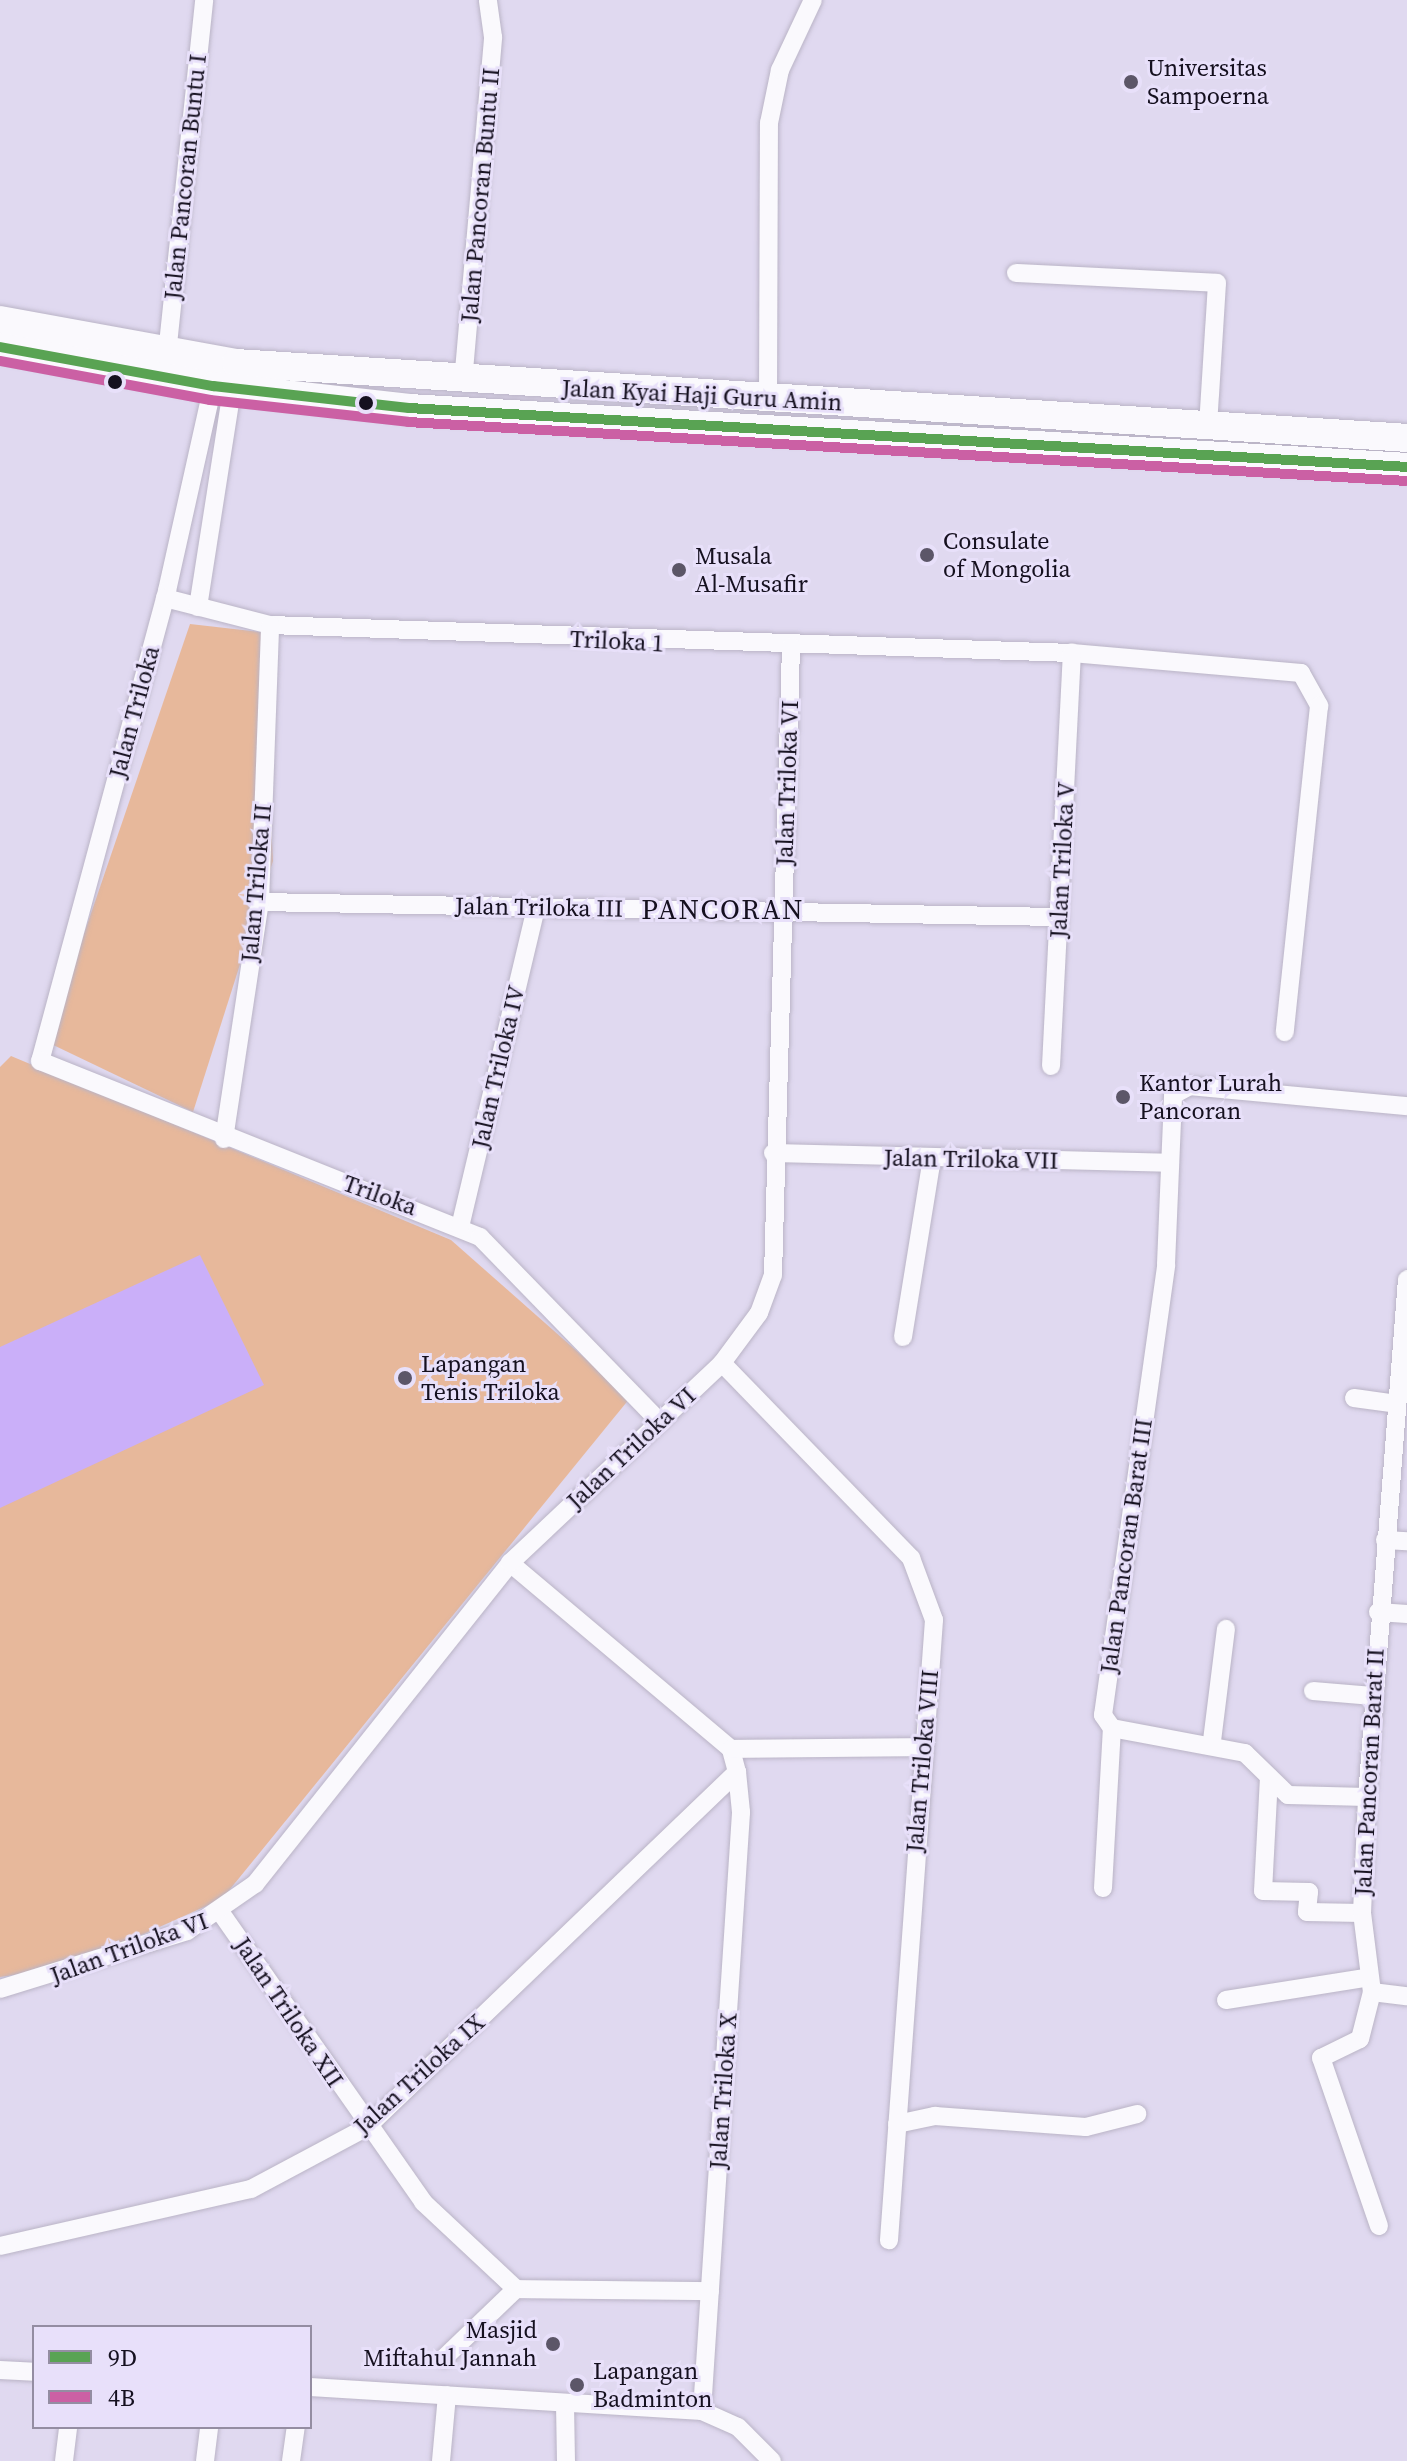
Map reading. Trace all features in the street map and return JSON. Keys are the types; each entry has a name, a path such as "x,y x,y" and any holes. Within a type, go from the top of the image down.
{"main road":[{"name":"Jalan Kyai Haji Guru Amin","path":"0,320 167,354 224,383 463,382 1407,438"},
{"name":"Jalan Kyai Haji Guru Amin","path":"0,347 224,383 409,408 1407,467"}],"street":[{"name":"Jalan Pancoran Buntu I","path":"167,354 204,0"},
{"path":"768,398 769,123 780,70 813,0"},
{"name":"Jalan Pancoran Buntu II","path":"463,382 492,3"},
{"path":"1016,273 1217,283 1208,426"},
{"path":"198,607 225,438 224,383"},
{"name":"Jalan Triloka","path":"40,1061 165,598 202,435 224,383"},
{"name":"Triloka 1","path":"165,598 270,625 791,646 1072,653 1273,668 1301,673 1315,688 1317,731 1285,1032"},
{"name":"Jalan Triloka II","path":"224,1139 260,902 270,625"},
{"name":"Jalan Triloka VI","path":"0,1989 46,1980 221,1913 255,1884 510,1563 658,1420 722,1363 768,1296 791,646"},
{"name":"Jalan Triloka V","path":"1051,1066 1072,653"},
{"name":"Jalan Triloka III","path":"260,902 1059,917"},
{"name":"Jalan Triloka IV","path":"460,1227 536,907"},
{"name":"Triloka","path":"40,1061 224,1139 460,1227 493,1246 658,1420"},
{"name":"Jalan Pancoran Barat III","path":"1103,1888 1112,1728 1103,1715 1111,1631 1166,1264 1169,1163 1178,1087 1407,1106"},
{"name":"Jalan Triloka VII","path":"773,1153 1169,1163"},
{"path":"903,1337 932,1158"},
{"name":"Jalan Pancoran Barat II","path":"1379,2226 1321,2058 1360,2039 1368,1985 1362,1913 1367,1797 1378,1612 1400,1410 1407,1280"},
{"name":"Jalan Triloka VIII","path":"722,1363 911,1558 927,1584 934,1620 889,2240"},
{"path":"1354,1398 1400,1410"},
{"path":"1385,1540 1407,1541"},
{"path":"510,1563 731,1749 737,1772"},
{"path":"1378,1612 1407,1614"},
{"path":"1212,1741 1226,1629"},
{"path":"1313,1691 1373,1696"},
{"path":"1112,1728 1212,1741 1245,1753 1288,1795 1367,1797"},
{"path":"731,1749 923,1747"},
{"name":"Jalan Triloka IX","path":"0,2246 251,2189 367,2127 737,1772"},
{"name":"Jalan Triloka X","path":"702,2411 741,1812 737,1772"},
{"path":"1269,1777 1263,1891 1309,1892 1307,1912 1362,1913"},
{"name":"Jalan Triloka XII","path":"221,1913 367,2127 423,2202 516,2289"},
{"path":"1226,2000 1368,1985 1407,1996"},
{"path":"897,2124 935,2116 1086,2127 1137,2114"},
{"path":"444,2358 516,2289 710,2291"},
{"path":"0,2370 32,2372"},
{"path":"312,2387 702,2411 738,2427 772,2461"},
{"path":"441,2461 447,2395"},
{"path":"565,2404 566,2461"},
{"path":"64,2461 68,2429"},
{"path":"205,2461 209,2429"},
{"path":"291,2461 296,2429"}],"shaded area":[{"path":"190,624 261,632 273,861 193,1112 47,1042"},
{"path":"11,1056 451,1240 630,1398 222,1899 70,1967 0,1977 0,1067"},
{"path":"200,1255 264,1385 0,1508 0,1347"}],"transit line":[{"name":"9D","path":"0,347 213,386 409,408 1407,467"},
{"name":"4B","path":"0,361 210,400 408,422 1406,481"}],"place":[{"name":"Universitas Sampoerna","path":"1131,82"},
{"name":"Consulate of Mongolia","path":"927,555"},
{"name":"Musala Al-Musafir","path":"679,570"},
{"name":"Kantor Lurah Pancoran","path":"1123,1097"},
{"name":"Lapangan Tenis Triloka","path":"405,1378"},
{"name":"Masjid Miftahul Jannah","path":"553,2344"},
{"name":"Lapangan Badminton","path":"577,2385"}],"district":[{"name":"PANCORAN","path":"723,909"}]}
